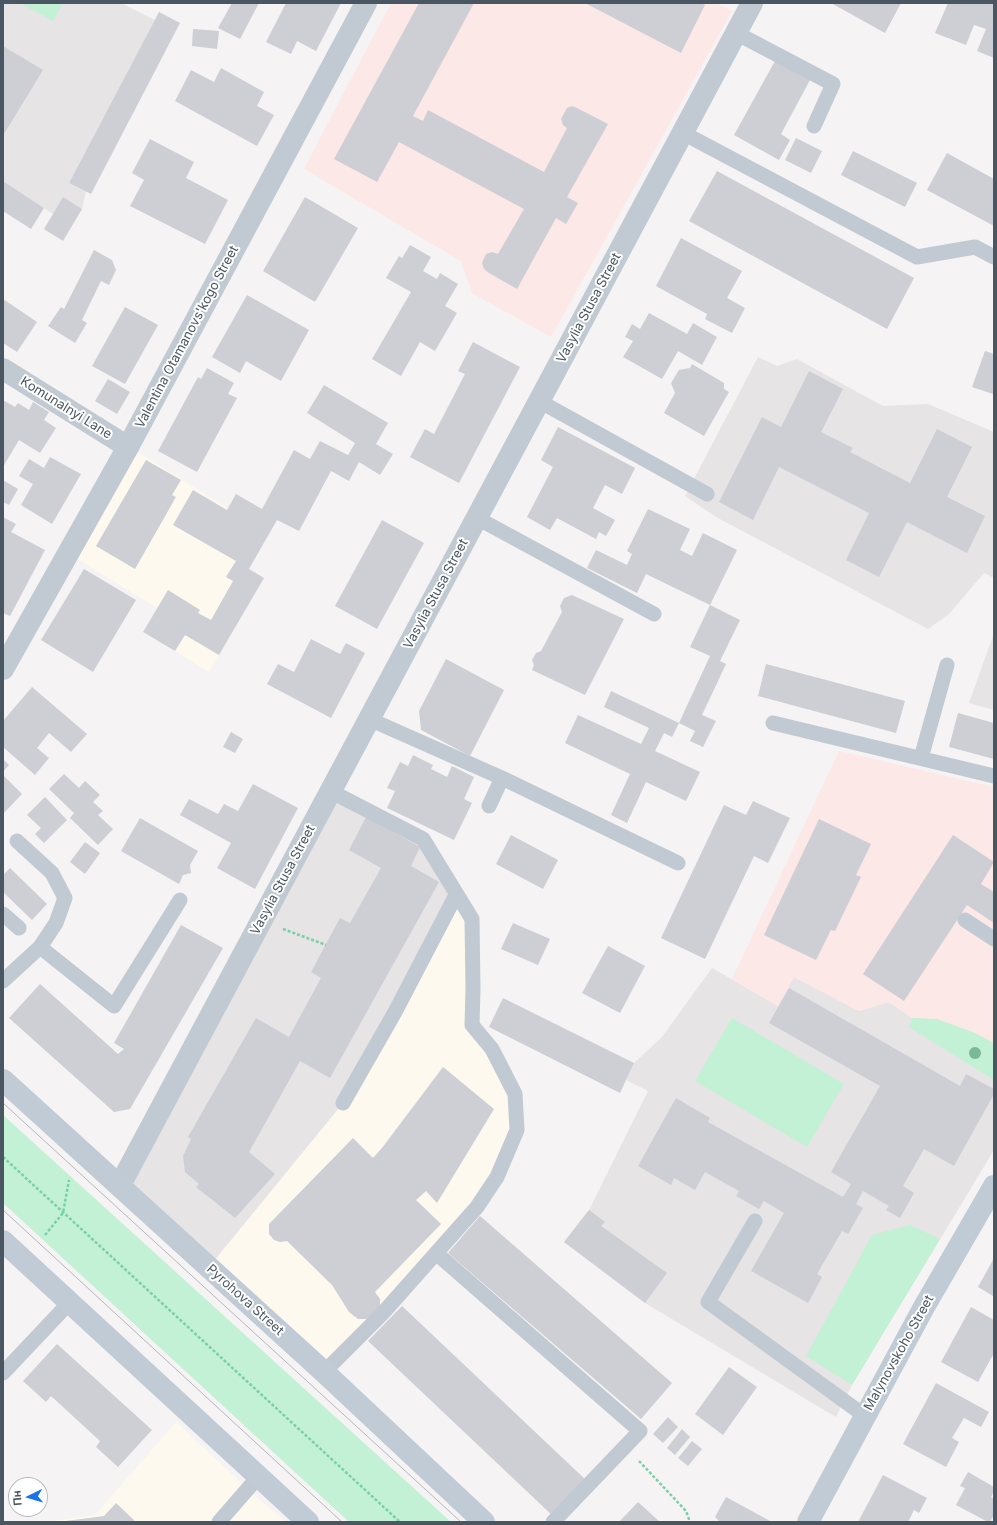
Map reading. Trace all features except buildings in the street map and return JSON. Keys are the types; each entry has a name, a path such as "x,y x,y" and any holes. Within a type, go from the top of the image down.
{"main road":[{"name":"Pyrohova Street","path":"3,1080 324,1372 484,1522"},
{"name":"Malynovskoho Street","path":"808,1522 924,1307 994,1186"},
{"path":"3,1241 308,1522"}],"street":[{"name":"Valentina Otamanovs'kogo Street","path":"3,669 128,447 366,3"},
{"name":"Vasylia Stusa Street","path":"120,1185 752,3"},
{"name":"Komunalnyi Lane","path":"3,369 128,447"}],"lane":[{"path":"736,33 833,84 814,126"},
{"path":"683,133 917,257 975,247 994,256"},
{"path":"539,401 707,494"},
{"path":"477,518 654,614"},
{"path":"921,758 947,665"},
{"path":"369,719 502,778 678,863"},
{"path":"773,723 994,776"},
{"path":"489,806 502,778"},
{"path":"324,1372 382,1314 477,1206 497,1177 517,1130 515,1094 492,1049 472,1025 472,919 423,839 330,791"},
{"path":"3,981 40,947 56,923 65,898 52,873 17,841"},
{"path":"343,1103 396,1012 456,895"},
{"path":"40,947 114,1006 180,900"},
{"path":"3,914 19,928"},
{"path":"965,920 994,939"},
{"path":"755,1221 708,1302 865,1416"},
{"path":"436,1253 640,1431 553,1522"},
{"path":"3,1373 70,1302"},
{"path":"219,1522 259,1476"}],"path":[{"path":"262,920 326,945"},
{"path":"3,1157 400,1522"},
{"path":"45,1235 63,1213 68,1180"},
{"path":"626,1446 686,1511 690,1522"}],"shaded area":[{"path":"3,3 121,3 155,20 69,183 86,191 82,209 63,198 53,214 3,181"},
{"path":"391,3 716,3 732,11 551,337 472,293 461,261 304,169"},
{"path":"758,357 777,366 797,359 883,406 928,404 994,432 994,578 984,573 949,614 928,629 716,517 685,496"},
{"path":"136,451 269,534 249,569 264,578 209,672 143,632 157,608 76,558"},
{"path":"994,633 994,710 969,703"},
{"path":"839,751 994,787 994,1043 973,1032 937,1019 912,1018 889,1002 859,1011 794,977 778,1006 732,979"},
{"path":"330,791 423,839 456,895 343,1103 209,1267 120,1185"},
{"path":"456,895 472,919 472,1025 515,1094 517,1130 477,1207 324,1372 209,1267 343,1103"},
{"path":"712,968 778,1006 794,977 859,1011 889,1002 912,1018 937,1019 994,1043 994,1150 852,1385 836,1417 645,1303 564,1242 589,1210 648,1091 626,1080 634,1063 662,1037"},
{"path":"176,1422 262,1502 286,1522 56,1522 58,1520 95,1515"}],"green space":[{"path":"20,3 63,3 53,21"},
{"path":"732,1018 844,1084 807,1147 695,1081"},
{"path":"912,1018 937,1019 973,1032 994,1043 994,1080 909,1027"},
{"path":"3,1115 451,1522 349,1522 3,1203"},
{"path":"910,1225 940,1239 852,1385 806,1356 872,1235"}],"tram line":[{"path":"3,1103 461,1522"},
{"path":"3,1210 342,1522"}]}
